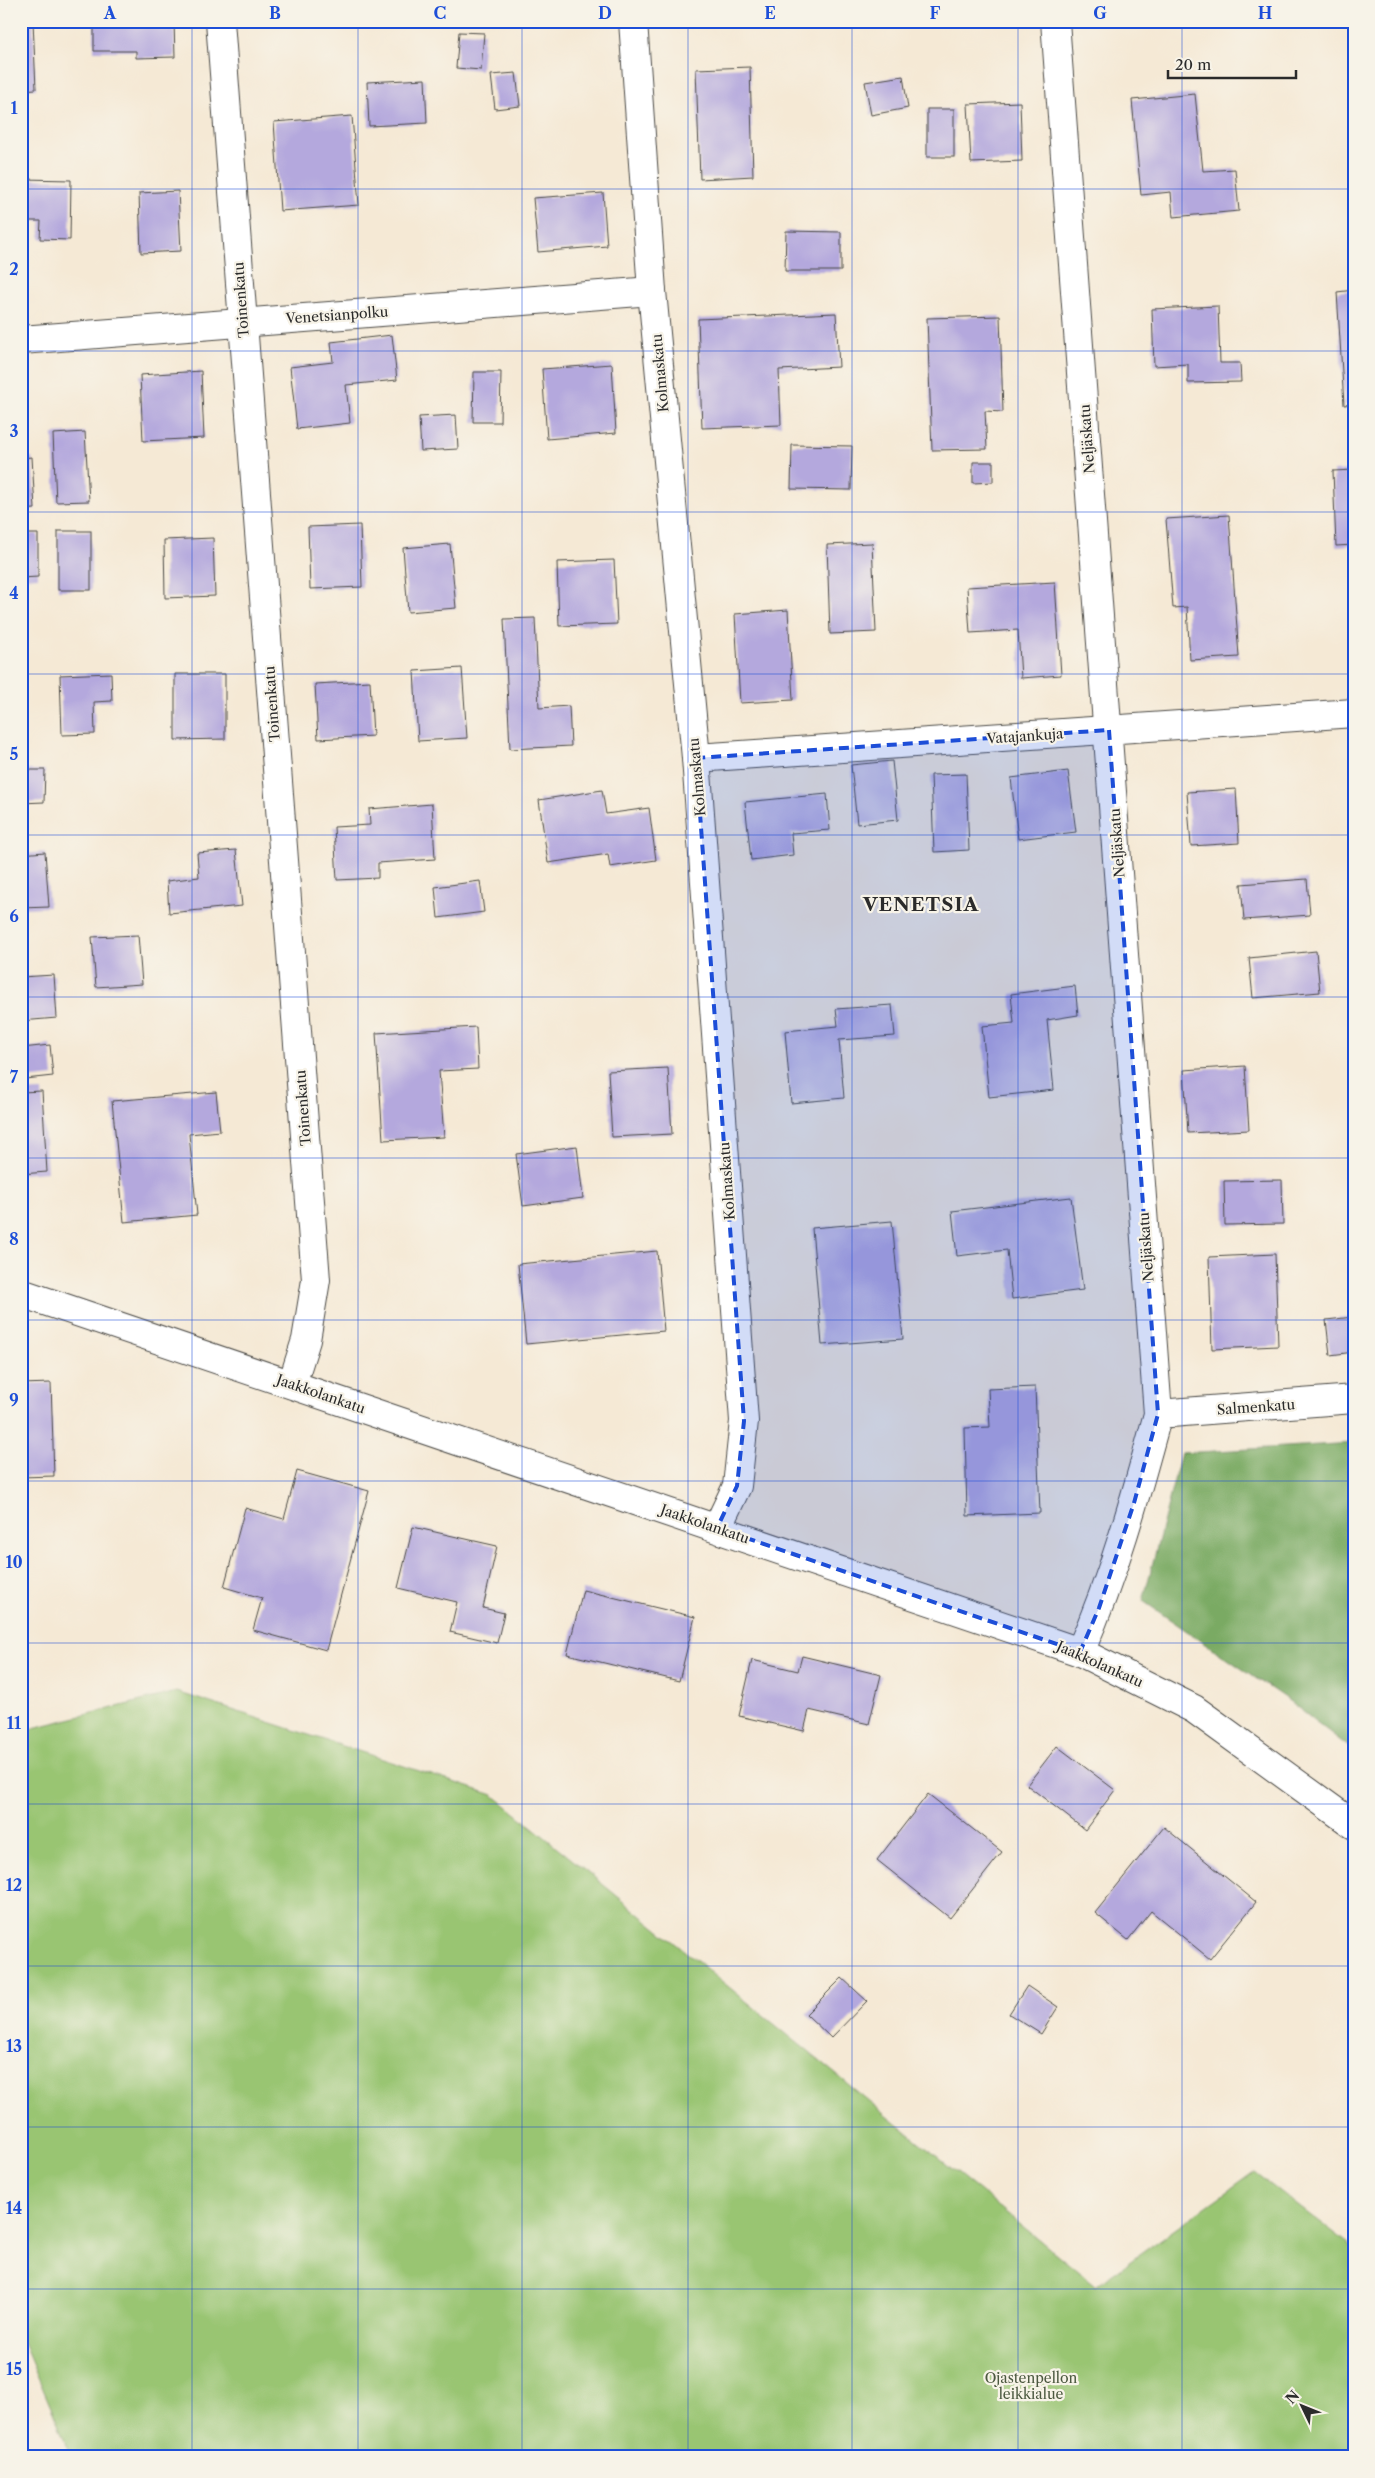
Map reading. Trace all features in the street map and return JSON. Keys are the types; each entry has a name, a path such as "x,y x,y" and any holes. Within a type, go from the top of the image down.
{"street":[{"name":"Toinenkatu","path":"220,21 316,1280 306,1340 292,1384"},
{"name":"Kolmaskatu","path":"633,21 652,291 696,758 744,1421 737,1486 717,1528"},
{"name":"Neljäskatu","path":"1055,21 1109,730 1158,1414 1134,1503 1099,1608 1080,1652"},
{"name":"Venetsianpolku","path":"21,340 652,291"},
{"name":"Vatajankuja","path":"696,758 1354,713"},
{"name":"Jaakkolankatu","path":"21,1293 136,1334 292,1384 1080,1652 1194,1709 1354,1825"},
{"name":"Salmenkatu","path":"1158,1414 1354,1399"}],"highlighted area":[{"path":"1109,730 1158,1414 1134,1503 1099,1608 1080,1652 717,1528 737,1486 744,1421 696,758"}],"green space":[{"path":"1354,1443 1354,1751 1289,1701 1143,1601 1181,1453"},
{"name":"Ojastenpellon leikkialue","path":"177,1692 493,1795 1096,2286 1254,2172 1354,2249 1354,2457 72,2457 21,2337 21,1731"}],"building":[{"path":"21,21 33,21 36,89 21,90"},
{"path":"94,21 174,21 175,57 136,58 136,51 94,51"},
{"path":"459,32 484,33 481,70 456,68"},
{"path":"750,67 753,176 700,179 696,69"},
{"path":"516,73 520,106 495,109 491,75"},
{"path":"903,76 908,108 871,115 865,82"},
{"path":"425,79 427,123 369,126 367,82"},
{"path":"1195,94 1203,171 1235,169 1239,211 1173,217 1171,192 1141,195 1132,100"},
{"path":"1020,102 1022,161 971,163 968,104"},
{"path":"927,109 954,109 954,157 927,157"},
{"path":"352,116 359,205 280,211 274,122"},
{"path":"23,179 71,180 70,240 40,239 41,221 22,221"},
{"path":"178,191 181,251 141,253 139,193"},
{"path":"603,193 607,246 538,252 533,198"},
{"path":"786,231 841,232 841,271 785,271"},
{"path":"1354,290 1354,404 1344,405 1337,292"},
{"path":"1218,306 1220,363 1240,363 1241,382 1188,383 1188,364 1154,366 1152,309"},
{"path":"836,313 839,367 779,370 781,425 702,428 698,319"},
{"path":"1000,316 1003,412 985,411 987,449 932,450 927,318"},
{"path":"392,335 397,380 346,385 350,423 297,429 290,367 333,362 331,342"},
{"path":"612,364 616,433 547,439 542,369"},
{"path":"201,371 204,438 143,441 140,375"},
{"path":"474,372 501,372 500,422 473,422"},
{"path":"456,415 458,449 421,451 419,417"},
{"path":"85,432 89,501 56,502 53,434"},
{"path":"792,445 852,446 851,490 791,489"},
{"path":"32,457 35,509 21,510 21,458"},
{"path":"973,462 993,462 993,482 973,483"},
{"path":"1354,470 1354,545 1336,546 1333,471"},
{"path":"1229,515 1239,657 1190,660 1187,607 1173,608 1166,519"},
{"path":"360,525 362,587 310,589 308,527"},
{"path":"58,531 91,531 91,590 58,590"},
{"path":"21,534 38,534 38,577 21,578"},
{"path":"213,538 215,596 165,598 164,540"},
{"path":"872,543 876,632 830,634 827,545"},
{"path":"450,544 456,608 408,612 403,548"},
{"path":"614,560 617,624 559,626 557,562"},
{"path":"1055,582 1061,675 1021,678 1018,630 970,633 967,587"},
{"path":"788,610 793,700 740,703 735,614"},
{"path":"535,618 539,708 569,706 571,746 510,749 504,619"},
{"path":"462,668 467,738 418,741 414,671"},
{"path":"111,673 112,701 94,702 95,734 62,735 60,675"},
{"path":"175,674 225,674 225,739 175,740"},
{"path":"370,681 373,736 318,739 315,684"},
{"path":"892,761 898,820 857,824 851,765"},
{"path":"21,770 45,770 44,802 21,803"},
{"path":"1068,771 1076,832 1018,839 1011,778"},
{"path":"966,774 969,850 934,852 931,775"},
{"path":"1236,789 1239,843 1191,846 1187,792"},
{"path":"602,790 606,814 649,808 656,860 610,867 608,854 548,863 539,800"},
{"path":"827,794 830,830 791,833 793,855 751,860 745,802"},
{"path":"432,804 435,859 378,863 378,878 337,880 334,827 370,825 369,809"},
{"path":"236,850 242,906 169,913 167,881 199,877 197,853"},
{"path":"45,852 49,907 21,908 21,854"},
{"path":"1307,879 1310,915 1244,920 1241,884"},
{"path":"480,881 484,912 438,918 435,887"},
{"path":"138,935 142,984 96,987 92,937"},
{"path":"1316,951 1320,992 1253,998 1249,958"},
{"path":"54,975 57,1018 21,1021 21,977"},
{"path":"1075,986 1078,1015 1047,1020 1054,1090 989,1097 982,1026 1014,1023 1011,994"},
{"path":"892,1005 895,1036 839,1040 844,1098 791,1103 785,1031 838,1026 836,1009"},
{"path":"476,1027 478,1069 439,1071 444,1137 383,1140 376,1033"},
{"path":"50,1045 53,1076 25,1079 22,1048"},
{"path":"1245,1066 1249,1130 1188,1133 1184,1070"},
{"path":"668,1068 672,1134 612,1137 608,1071"},
{"path":"42,1091 47,1172 21,1174 21,1092"},
{"path":"216,1092 220,1131 189,1134 197,1215 124,1222 112,1101"},
{"path":"577,1146 583,1198 523,1206 516,1154"},
{"path":"1282,1180 1283,1224 1225,1225 1224,1181"},
{"path":"1071,1197 1083,1290 1012,1299 1007,1250 957,1256 952,1211"},
{"path":"892,1221 903,1339 822,1345 812,1228"},
{"path":"657,1251 664,1331 526,1344 518,1264"},
{"path":"1275,1254 1278,1346 1212,1349 1209,1257"},
{"path":"1354,1317 1354,1352 1330,1355 1326,1320"},
{"path":"51,1383 54,1476 21,1477 21,1384"},
{"path":"1035,1387 1040,1513 967,1516 965,1428 990,1427 988,1389"},
{"path":"297,1471 369,1491 326,1650 253,1630 262,1598 224,1587 245,1508 284,1519"},
{"path":"413,1527 497,1546 483,1608 504,1613 497,1643 450,1632 457,1602 398,1588"},
{"path":"583,1590 695,1617 679,1681 567,1654"},
{"path":"802,1656 881,1675 869,1724 809,1710 804,1731 739,1716 752,1660 798,1671"},
{"path":"1057,1746 1115,1790 1085,1830 1027,1785"},
{"path":"928,1794 1002,1852 950,1918 877,1860"},
{"path":"1164,1827 1256,1902 1210,1959 1151,1911 1128,1940 1095,1913"},
{"path":"842,1978 867,2001 831,2038 806,2014"},
{"path":"1027,1986 1058,2007 1041,2034 1009,2014"}],"district":[{"name":"VENETSIA","path":"921,904"}]}
